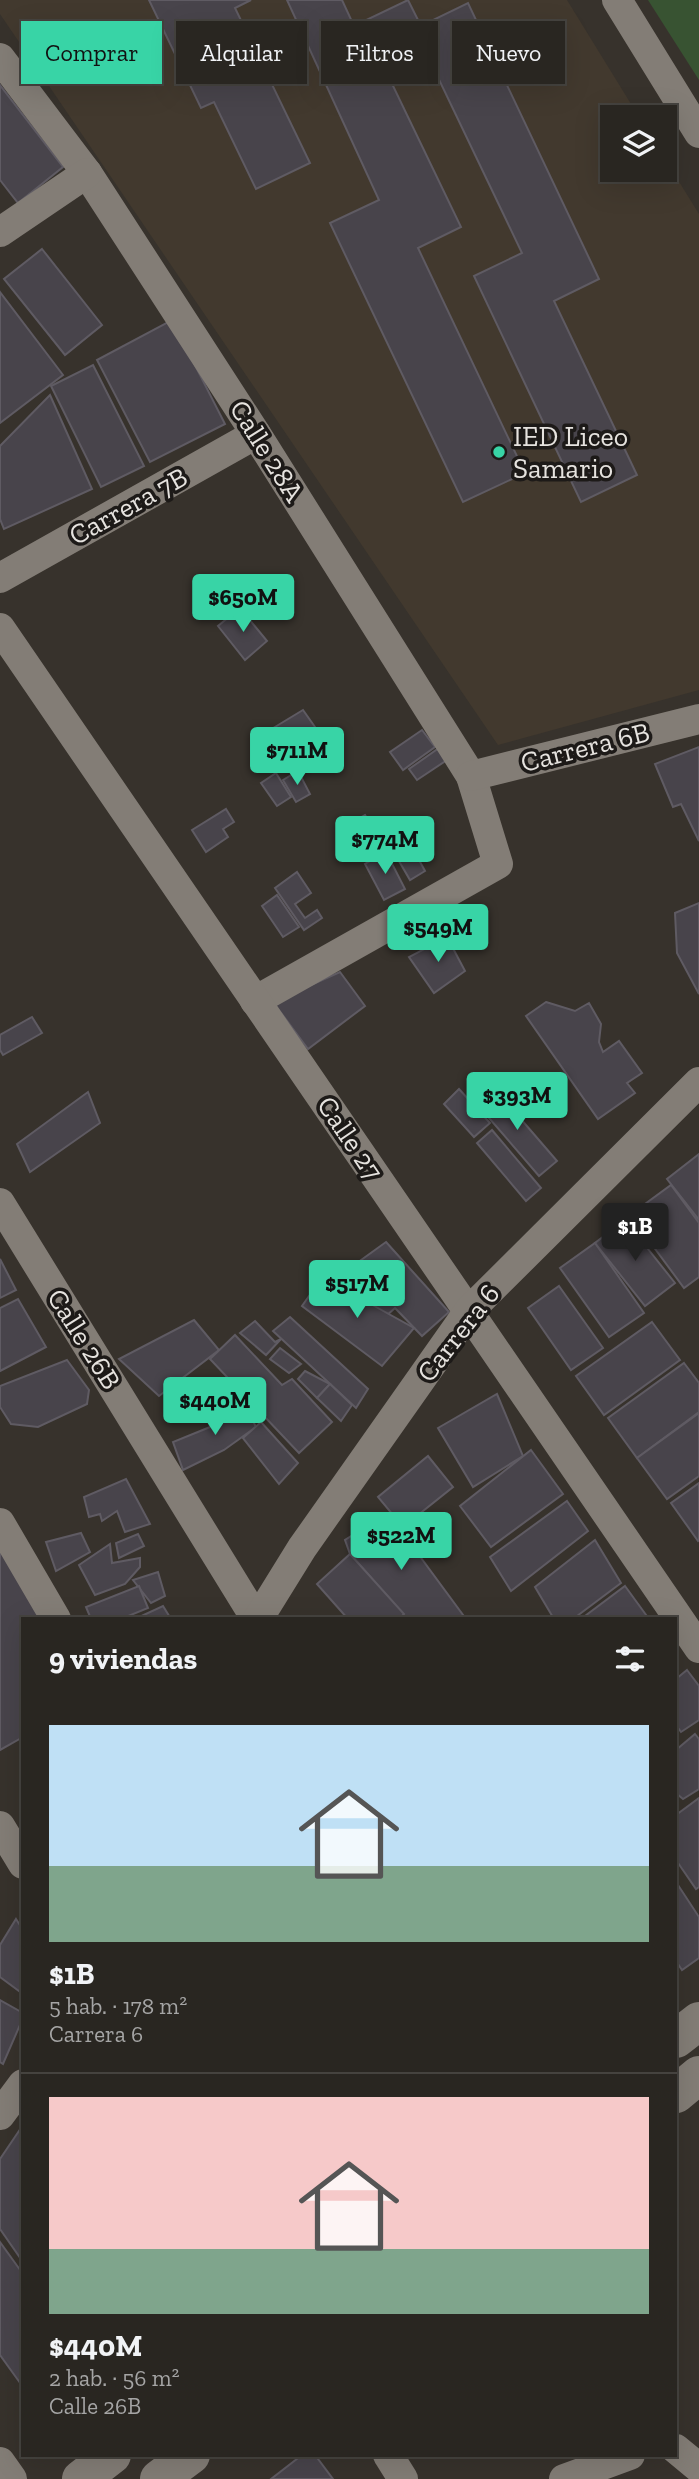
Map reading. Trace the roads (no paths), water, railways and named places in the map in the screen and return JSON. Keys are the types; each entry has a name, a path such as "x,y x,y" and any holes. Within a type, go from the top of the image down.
{"street":[{"path":"617,0 699,133"},
{"name":"Calle 28A","path":"0,58 87,173 256,434 471,776 498,864 256,1001"},
{"path":"0,232 87,173"},
{"name":"Carrera 7B","path":"0,578 256,434"},
{"name":"Calle 27","path":"0,628 699,1648"},
{"name":"Carrera 6B","path":"471,776 699,719"},
{"name":"Carrera 6","path":"258,1617 302,1548 469,1311 699,1082"},
{"name":"Calle 26B","path":"0,1203 256,1617"},
{"path":"0,1523 55,1617"},
{"path":"0,1826 21,1861"},
{"path":"677,2038 699,2021"},
{"path":"677,2093 699,2075"},
{"path":"0,2115 21,2087"},
{"path":"677,2450 699,2468"},
{"path":"80,2479 108,2457"},
{"path":"159,2479 188,2457"},
{"path":"389,2457 403,2479"},
{"path":"564,2479 624,2457"},
{"path":"0,2462 12,2479"}],"place":[{"name":"IED Liceo Samario","path":"499,452"}]}
